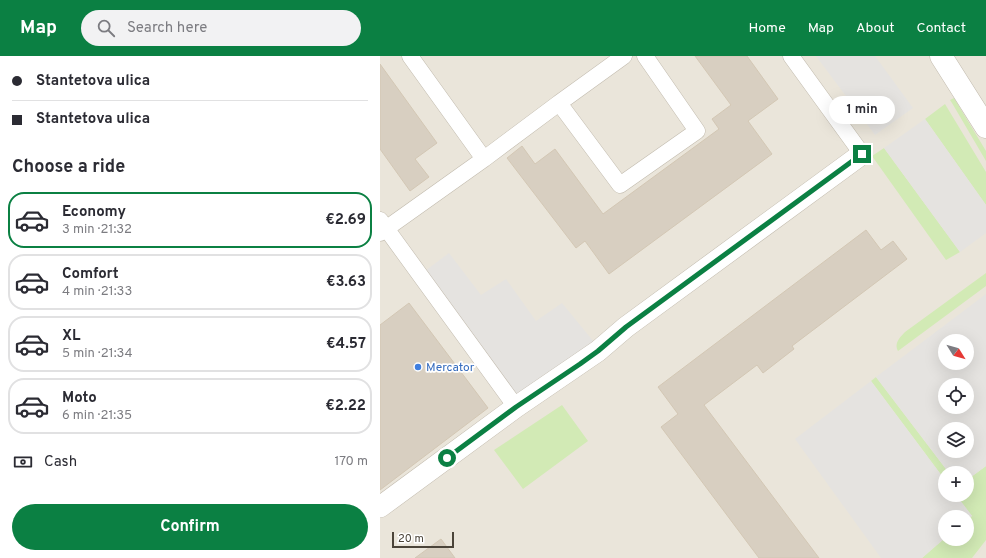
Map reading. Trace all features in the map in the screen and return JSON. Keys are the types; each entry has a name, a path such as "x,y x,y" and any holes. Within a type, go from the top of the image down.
{"street":[{"path":"410,56 484,159"},
{"path":"516,407 382,227 484,159 624,56"},
{"path":"559,103 620,185 697,131 645,56"},
{"path":"380,507 516,407 598,351 626,327 862,154 791,56"},
{"path":"941,56 986,127"}],"shaded area":[{"path":"380,56 986,56 986,558 380,558"},
{"path":"816,56 875,56 913,108 875,135"},
{"path":"925,119 986,205 986,233 960,252 884,148"},
{"path":"449,253 481,295 506,279 536,321 562,303 594,342 511,398 421,274"},
{"path":"986,294 986,466 974,475 974,466 944,466 876,377"},
{"path":"871,381 938,471 938,502 961,502 967,510 938,510 938,544 922,558 881,558 795,439"}],"green space":[{"path":"954,98 986,151 986,161 950,100"},
{"path":"945,104 986,172 986,205 925,119"},
{"path":"884,148 960,252 946,260 872,156"},
{"path":"986,273 986,286 898,351 897,343 905,332"},
{"path":"876,377 944,466 938,466 938,471 871,381"},
{"path":"562,405 588,441 523,489 494,450"},
{"path":"986,466 986,540 972,558 922,558 938,544 938,546 974,546 974,510 967,510 961,502 974,502 974,475"}],"building":[{"path":"695,56 747,56 778,99 748,121 772,154 609,274 585,241 576,248 507,158 522,146 535,164 555,149 603,214 719,129 712,119 731,105"},
{"path":"380,64 437,143 415,159 429,177 410,191 380,149"},
{"path":"866,230 881,250 893,241 907,259 792,346 794,349 763,373 757,365 704,405 819,558 759,558 661,427 678,414 658,387"},
{"name":"Mercator","path":"409,303 488,408 380,490 380,325"},
{"path":"441,539 455,558 415,558"}],"place":[{"name":"Mercator","path":"418,367"}],"route":[{"path":"447,458 516,407 598,351 626,327 862,154"}]}
